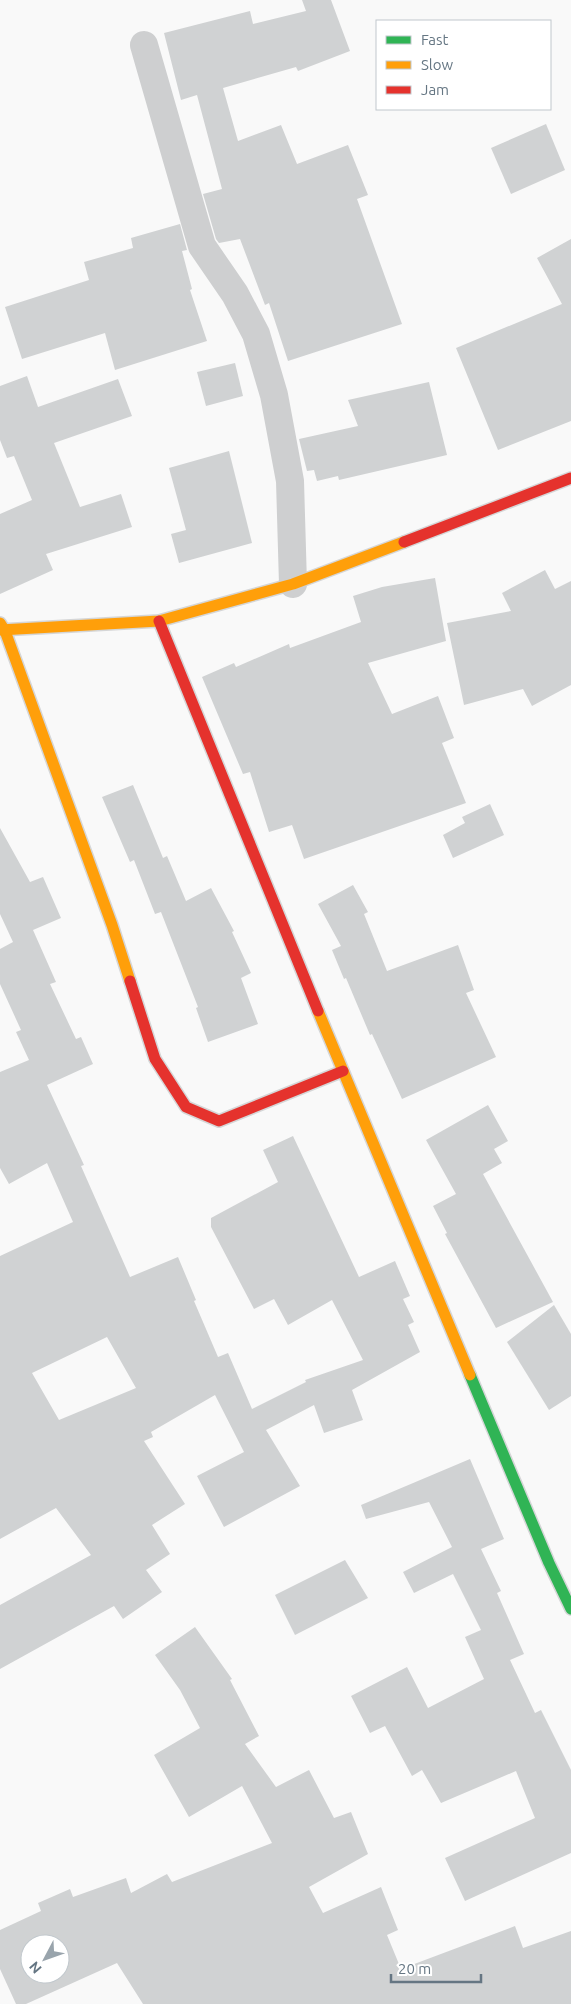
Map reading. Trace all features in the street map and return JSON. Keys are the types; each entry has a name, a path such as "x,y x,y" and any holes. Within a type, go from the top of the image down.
{"main road":[{"path":"343,1071 219,1121 186,1107 155,1059 112,925 2,628 159,621 292,584 571,478"},
{"path":"159,621 343,1071 545,1554 571,1608"}],"street":[{"path":"144,45 202,246 235,294 256,334 274,394 290,481 292,584"}],"building":[{"path":"302,0 331,0 350,51 298,71 296,67 223,88 238,141 281,125 297,164 348,145 368,195 357,199 402,324 288,361 269,303 265,305 240,239 219,243 216,239 203,194 222,189 197,95 181,100 164,33 250,11 253,24 306,11"},
{"path":"546,124 565,170 511,194 491,148"},
{"path":"180,224 187,250 182,251 192,289 190,290 207,341 115,370 105,333 22,359 5,307 89,280 84,262 133,248 131,238"},
{"path":"571,239 571,421 498,450 456,348 562,304 537,258"},
{"path":"235,363 243,396 206,406 197,372"},
{"path":"27,376 38,407 118,379 132,416 54,443 80,507 121,494 132,527 46,554 53,570 0,594 0,514 32,500 14,456 7,458 0,440 0,386"},
{"path":"429,382 447,455 339,480 338,476 317,481 314,470 307,471 299,439 358,426 348,400"},
{"path":"229,451 252,543 179,563 171,534 186,530 169,468"},
{"path":"545,570 555,589 571,581 571,685 532,706 523,689 464,705 447,623 511,611 502,593"},
{"path":"435,578 446,641 368,663 392,714 438,696 454,738 442,743 466,803 304,859 292,825 269,832 250,772 243,774 202,677 234,663 236,667 289,644 290,648 361,622 353,596 382,587"},
{"path":"133,785 163,858 167,856 186,901 211,888 234,931 232,932 251,973 241,978 258,1024 208,1042 196,1008 198,1007 161,912 155,914 134,860 130,862 102,797"},
{"path":"490,804 504,835 453,858 443,835 465,823 462,817"},
{"path":"0,828 30,882 43,877 61,918 33,930 56,982 50,984 76,1039 81,1037 93,1064 47,1085 84,1165 81,1166 130,1277 178,1257 218,1357 228,1353 252,1409 306,1382 305,1380 363,1360 332,1300 288,1325 274,1299 254,1309 211,1227 211,1218 278,1182 263,1150 293,1136 359,1277 395,1261 410,1296 403,1299 414,1322 408,1325 420,1352 352,1390 363,1420 324,1433 314,1405 266,1430 300,1486 224,1527 197,1476 244,1452 215,1395 151,1432 153,1437 144,1441 185,1504 152,1525 170,1554 146,1570 162,1592 123,1619 114,1606 0,1669 0,1605 91,1555 56,1508 0,1539 0,1256 73,1222 47,1163 9,1184 0,1168 0,1072 29,1060 16,1032 21,1030 0,984 0,949 13,942 0,914","holes":["107,1337 136,1388 59,1420 32,1373"]},
{"path":"353,885 368,912 364,914 387,971 458,945 474,990 466,993 496,1057 402,1099 372,1034 370,1035 346,978 344,979 332,950 341,946 318,904"},
{"path":"488,1105 508,1141 494,1149 502,1163 483,1174 553,1302 496,1328 445,1234 447,1233 433,1206 456,1194 426,1140"},
{"path":"554,1305 571,1334 571,1396 549,1410 507,1342"},
{"path":"470,1459 504,1539 481,1549 501,1591 497,1593 524,1654 510,1660 535,1713 541,1710 571,1770 571,1853 465,1901 445,1858 535,1818 516,1771 441,1803 422,1770 412,1776 385,1726 370,1733 351,1696 407,1667 428,1708 484,1679 465,1637 481,1630 453,1574 414,1593 403,1572 452,1547 429,1502 366,1519 361,1505"},
{"path":"345,1560 368,1598 295,1635 275,1595"},
{"path":"195,1627 232,1679 230,1680 259,1736 245,1744 276,1787 309,1770 334,1818 351,1812 368,1854 309,1887 323,1913 381,1887 398,1930 387,1935 401,1969 515,1926 523,1948 571,1931 571,2004 143,2004 117,1963 26,2004 16,2004 0,1969 0,1930 41,1911 38,1903 70,1889 73,1897 126,1878 131,1893 167,1874 172,1882 272,1843 242,1786 189,1817 154,1755 200,1728 180,1690 155,1655"}],"traffic: fast":[{"path":"470,1375 549,1563 571,1609"}],"traffic: slow":[{"path":"0,630 159,621 293,584 404,542"},
{"path":"0,623 5,631 112,925 130,981"},
{"path":"318,1011 470,1375"}],"traffic: jam":[{"path":"404,542 571,478"},
{"path":"159,621 318,1011"},
{"path":"130,981 155,1059 186,1107 219,1121 343,1071"}]}
